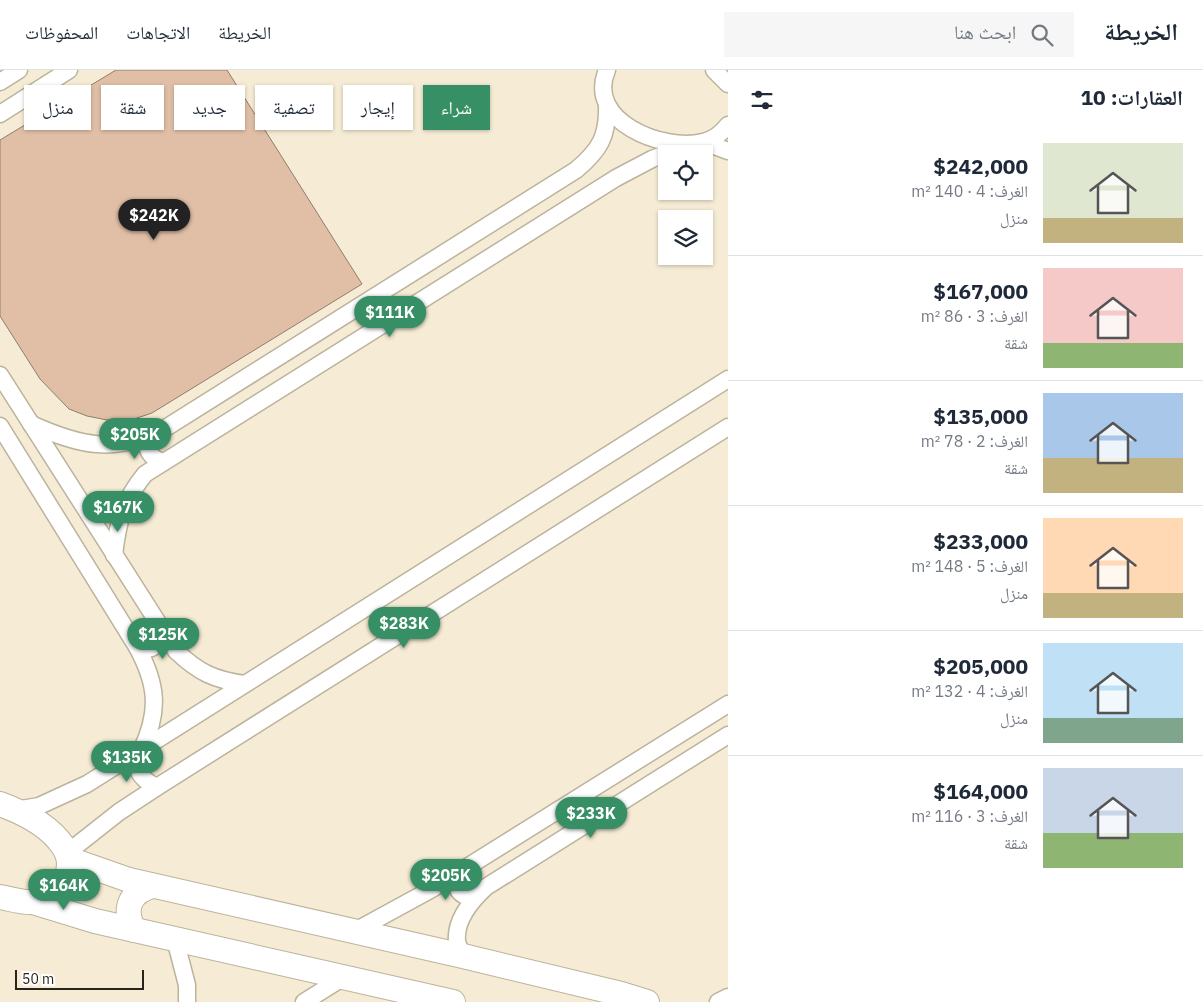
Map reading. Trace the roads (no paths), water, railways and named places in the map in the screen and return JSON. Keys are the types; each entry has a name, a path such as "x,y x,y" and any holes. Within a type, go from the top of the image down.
{"street":[{"path":"0,82 19,70"},
{"path":"0,114 69,70"},
{"path":"593,70 615,116 631,129 650,138 670,143 698,143 728,151"},
{"path":"31,424 78,442 102,445 126,443 149,436 576,170 591,158 602,142 607,124 604,77 607,70"},
{"path":"714,70 728,84"},
{"path":"114,555 122,510 132,491 146,474 163,462 616,178 652,159 719,135 728,126"},
{"path":"0,375 176,651 190,664 207,675 226,682 245,684"},
{"path":"7,807 38,806 87,784 728,378"},
{"path":"0,426 149,669 154,689 155,710 151,731 139,752 138,771 142,778 156,787"},
{"path":"68,856 119,812 156,787 728,427"},
{"path":"149,436 147,447 149,453 152,458 163,462"},
{"path":"137,647 147,650 157,645 162,631"},
{"path":"355,931 406,905 728,704"},
{"path":"463,956 457,942 460,925 466,909 486,887 728,735"},
{"path":"7,807 28,816 52,834 63,844 68,856 67,876 58,892 50,898 12,901"},
{"path":"68,856 110,874 152,886 463,956 621,994 646,1002"},
{"path":"458,872 455,882 458,891 467,897 476,896"},
{"path":"134,930 129,920 128,908 133,898 141,889 152,886"},
{"path":"12,901 453,1002"},
{"path":"175,939 187,985 187,1002"},
{"path":"304,1002 344,977"},
{"path":"718,1002 728,997"}]}
